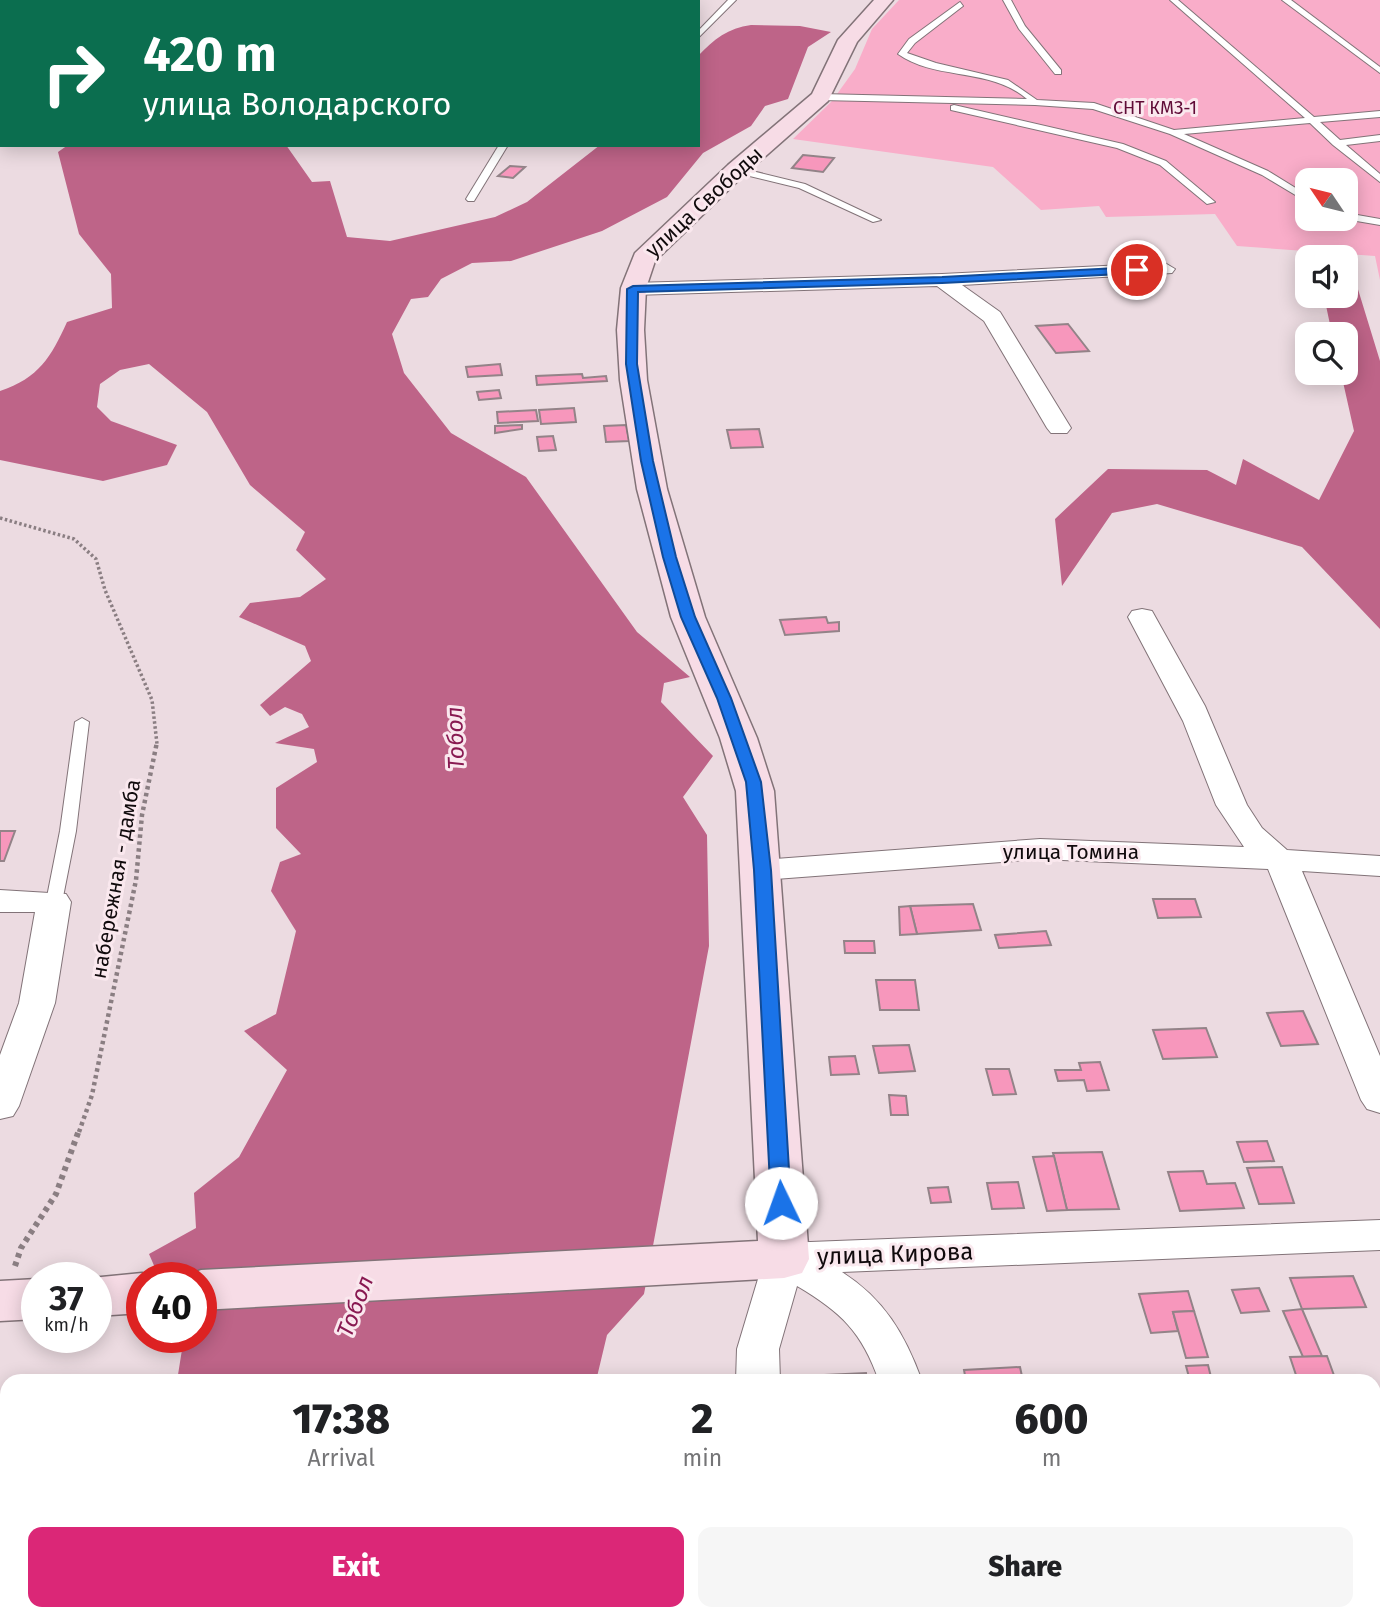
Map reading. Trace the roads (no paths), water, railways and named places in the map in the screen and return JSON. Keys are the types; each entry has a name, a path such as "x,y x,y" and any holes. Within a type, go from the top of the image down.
{"street":[{"name":"улица Свободы","path":"784,1259 762,870 753,782 724,698 688,617 670,557 647,461 632,364 633,289 635,272 644,258 736,170 821,97 848,40 884,0"},
{"path":"633,289 942,280 1165,269"},
{"path":"942,280 992,317 1059,428"},
{"path":"1142,617 1175,675 1205,737 1232,811 1266,852 1280,861 1380,1100"},
{"name":"улица Томина","path":"762,870 1040,849 1162,852 1380,866"},
{"path":"0,901 54,902 37,1003 0,1106"},
{"name":"улица Кирова","path":"217,1289 734,1260 1380,1235"},
{"path":"758,1374 758,1349 784,1259 858,1302 878,1328 898,1374"}],"lane":[{"path":"700,34 732,0"},
{"path":"1007,0 1022,27 1058,72"},
{"path":"1174,0 1311,122 1380,179"},
{"path":"1286,0 1380,71"},
{"path":"960,4 912,41 902,54 1006,81 1025,91 1035,102"},
{"path":"821,97 1094,106 1173,132 1265,173 1295,192"},
{"path":"924,101 1120,146 1163,163 1210,202"},
{"path":"1173,132 1380,114"},
{"path":"1336,143 1380,138"},
{"path":"471,199 503,147"},
{"path":"736,170 802,186 876,220"},
{"path":"1358,218 1380,222"},
{"path":"54,902 68,831 82,722"}],"water":[{"name":"Тобол","path":"751,25 800,26 831,32 808,47 788,99 765,106 751,126 703,153 667,197 602,231 511,261 472,263 441,279 428,297 411,299 392,334 404,373 451,433 526,477 637,632 690,677 664,683 661,702 713,756 683,797 707,835 709,946 644,1294 607,1335 598,1374 178,1374 181,1353 217,1353 217,1262 152,1262 149,1254 196,1228 194,1193 239,1157 287,1070 244,1031 276,1014 296,931 271,891 280,862 301,854 276,828 276,788 317,762 314,749 275,743 309,727 302,714 285,707 270,716 260,705 311,661 305,646 239,617 250,603 300,597 326,579 296,550 305,532 250,485 207,412 149,364 120,370 100,384 97,407 111,421 177,445 167,465 103,481 0,460 0,391 25,380 42,365 67,322 112,308 111,274 79,234 58,152 65,147 287,147 312,182 330,181 347,237 390,241 495,217 527,202 597,147 700,147 700,54 722,35"},
{"path":"1358,289 1380,361 1380,629 1302,547 1157,504 1112,513 1062,586 1055,519 1108,469 1207,470 1236,485 1243,459 1319,500 1354,431 1344,385 1358,385 1358,322 1329,322 1327,308 1358,308"}],"park label":[{"name":"СНТ КМЗ-1","path":"1155,108"}]}
